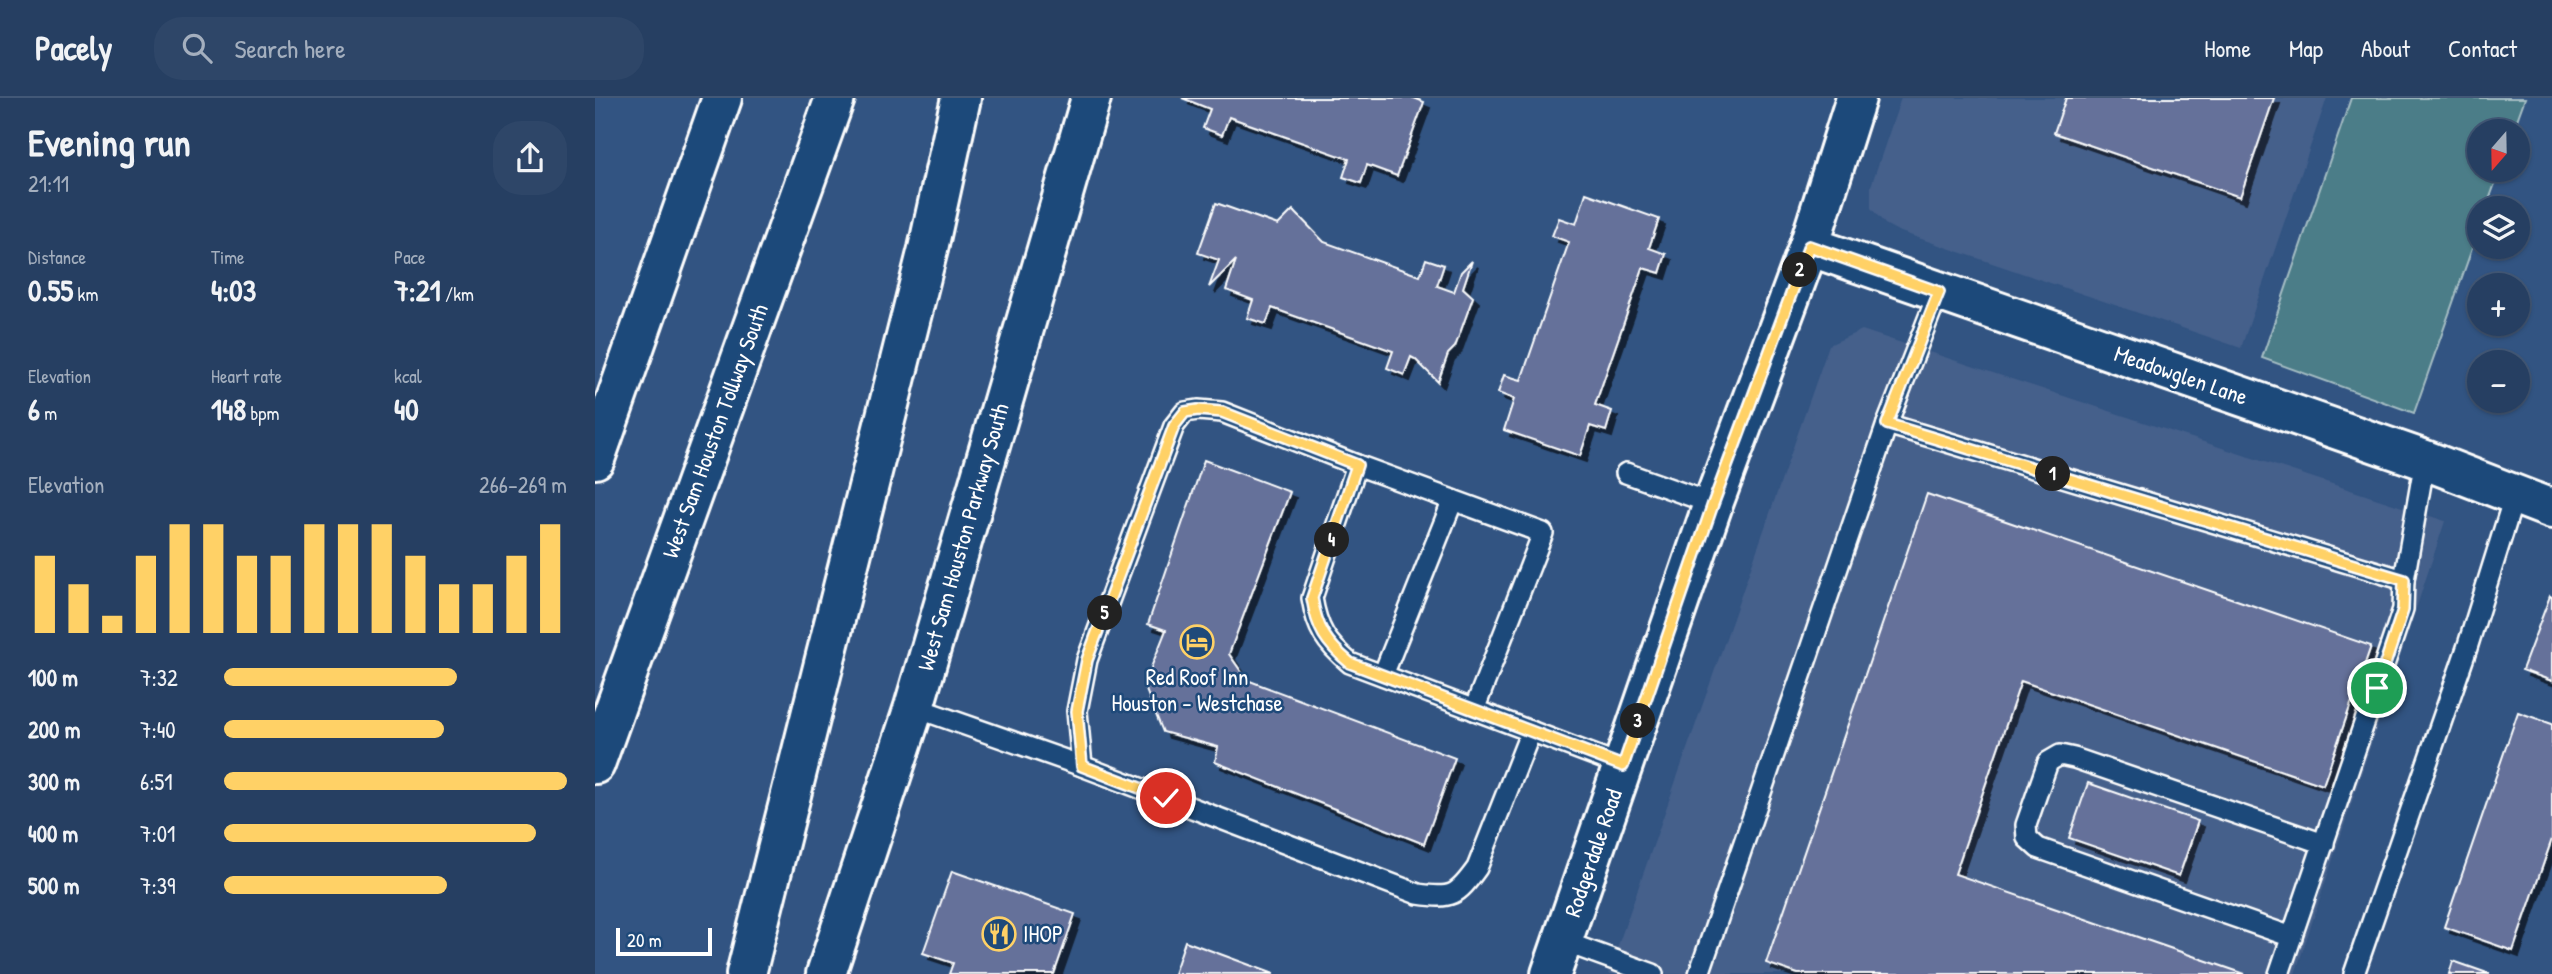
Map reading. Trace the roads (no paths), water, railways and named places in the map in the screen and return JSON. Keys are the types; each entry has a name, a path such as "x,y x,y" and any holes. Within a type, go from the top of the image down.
{"main road":[{"path":"595,459 722,98"},
{"name":"West Sam Houston Tollway South","path":"595,764 835,98"},
{"path":"747,974 927,248 961,98"},
{"name":"West Sam Houston Parkway South","path":"826,974 914,707 1091,98"},
{"name":"Rodgerdale Road","path":"1556,957 1713,504 1809,246 1856,98"},
{"name":"Meadowglen Lane","path":"1809,246 2425,460 2552,509"}],"lane":[{"path":"1699,974 1887,424 1939,292"},
{"path":"1082,766 1077,711 1087,660 1174,426 1185,412 1198,410 1222,412 1543,533 1474,710"},
{"path":"1887,424 2404,580"},
{"path":"2279,974 2403,610 2404,580 2425,460"},
{"path":"1357,465 1312,598 1315,621 1330,646 1350,663 1623,766"},
{"path":"1626,473 1713,504"},
{"path":"2354,974 2467,648 2501,531 2515,494"},
{"path":"1383,675 1453,500"},
{"path":"914,707 1082,766 1418,894 1444,898 1463,887 1477,868 1531,731"},
{"path":"2292,937 2038,848 2027,838 2026,825 2049,762 2060,755 2324,844"},
{"path":"1556,957 1653,974"}],"place":[{"name":"Red Roof Inn Houston - Westchase","path":"1197,642"},
{"name":"IHOP","path":"999,934"}]}
